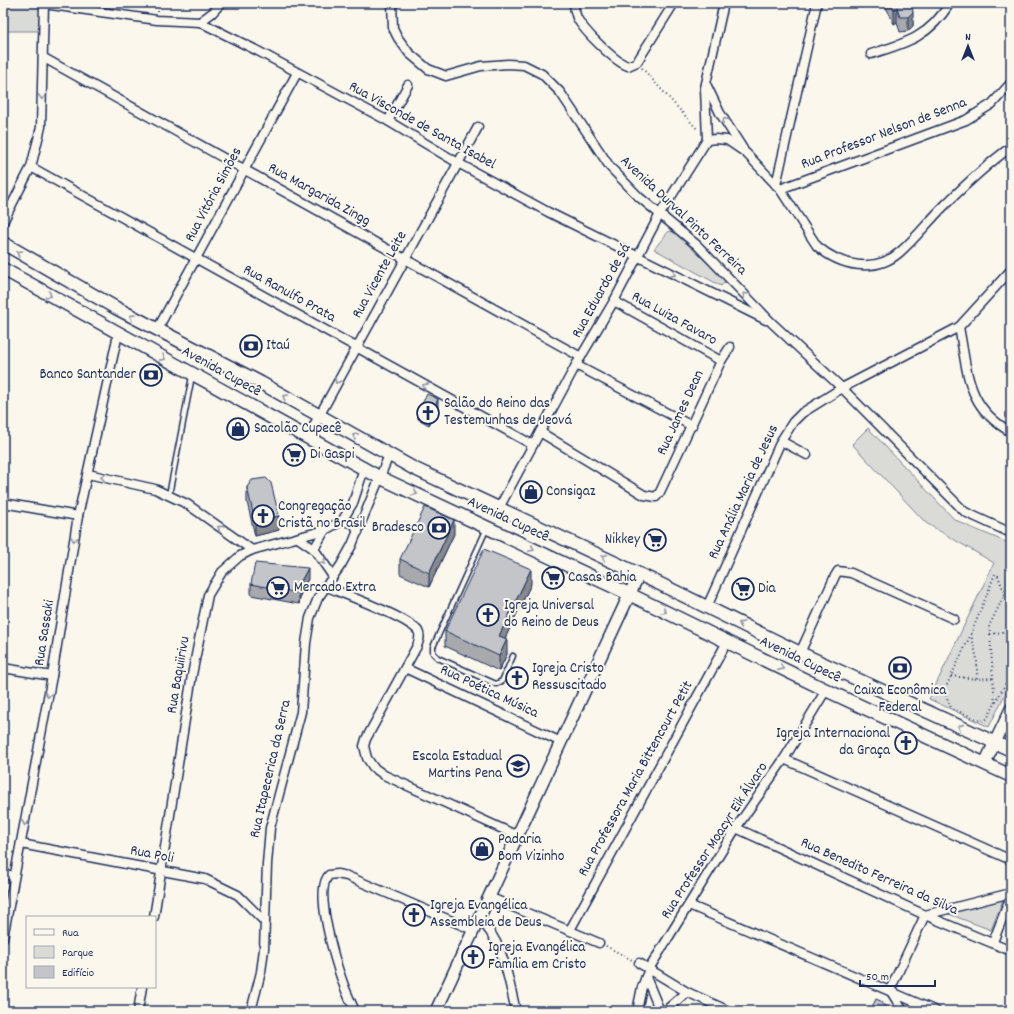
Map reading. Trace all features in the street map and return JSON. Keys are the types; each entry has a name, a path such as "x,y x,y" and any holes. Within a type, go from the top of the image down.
{"main road":[{"name":"Avenida Cupecê","path":"3,244 157,330 319,415 389,455 452,487 639,574 800,653 1011,750"},
{"name":"Avenida Cupecê","path":"3,269 118,334 379,477 629,594 826,690 1011,776"}],"street":[{"path":"200,22 222,3"},
{"name":"Avenida Durval Pinto Ferreira","path":"393,3 392,12 394,28 398,38 409,53 428,69 446,76 481,66 508,64 524,65 542,74 560,92 610,167 639,197 697,245 772,323 842,388 965,512 1011,534"},
{"path":"574,3 577,18 600,45 624,65 630,66 637,62 674,3"},
{"path":"724,3 706,84 707,140 716,138 728,140 746,153"},
{"path":"778,187 817,3"},
{"path":"871,54 919,37 929,30 950,3"},
{"path":"3,222 31,167 40,127 44,58 44,4"},
{"name":"Rua Visconde de Santa Isabel","path":"44,4 157,20 200,22 256,50 296,73 388,121 458,163 548,212 772,323"},
{"name":"Rua Margarida Zingg","path":"44,58 581,357"},
{"name":"Rua Vitória Simões","path":"157,330 296,73"},
{"name":"Rua Professor Nelson de Senna","path":"778,187 966,120 992,104 1011,83"},
{"path":"706,84 720,113 746,153 778,187 817,246 845,263 860,265 872,264 884,261 899,253 942,208 990,162 1011,147"},
{"path":"388,121 408,85"},
{"name":"Rua Vicente Leite","path":"307,438 478,127"},
{"name":"Rua Eduardo de Sá","path":"499,508 576,365 614,301 660,214 707,140"},
{"name":"Rua Ranulfo Prata","path":"31,167 533,445"},
{"path":"1011,270 960,327 970,384 976,400 993,421 1011,432"},
{"name":"Rua Luiza Favaro","path":"614,301 721,361"},
{"name":"Rua Anália Maria de Jesus","path":"707,607 781,441 792,422 802,413 842,388 960,327"},
{"name":"Rua Sassaki","path":"3,938 52,676 78,516 118,334"},
{"name":"Rua James Dean","path":"540,432 644,495 654,497 660,492 721,361 730,347"},
{"path":"576,365 692,426"},
{"path":"781,441 808,454"},
{"name":"Rua Itapecerica da Serra","path":"251,1011 261,972 264,949 270,828 301,712 306,643 310,618 325,586 341,565 358,532 389,455"},
{"name":"Rua Baquiirivu","path":"154,916 192,675 208,596 217,580 229,565 240,556 252,550 325,530 342,520 353,503 364,469"},
{"path":"88,474 155,488 187,504 252,550"},
{"path":"3,503 78,516"},
{"path":"342,520 354,523 358,532"},
{"path":"314,549 325,530"},
{"path":"298,538 314,549 332,575"},
{"path":"800,653 838,571 851,573 954,619"},
{"path":"438,1009 478,918 518,836 639,574"},
{"path":"325,586 405,621 417,630 420,639 368,735 365,752 367,758 377,771 518,836"},
{"name":"Rua Professora Maria Bittencourt Petit","path":"570,930 728,642"},
{"path":"3,668 52,676"},
{"name":"Rua Poética Música","path":"405,668 561,742"},
{"name":"Rua Professor Moacyr Eik Álvaro","path":"637,1011 642,987 648,973 736,828 784,760 826,690"},
{"path":"985,763 996,743 1011,709"},
{"path":"784,760 1011,860"},
{"name":"Rua Benedito Ferreira da Silva","path":"736,828 925,915 993,942 1011,951"},
{"name":"Rua Poli","path":"21,844 205,879 238,895 265,922"},
{"path":"3,874 14,876"},
{"path":"355,1011 343,983 326,919 323,894 325,880 329,875 337,874 347,876 473,930"},
{"path":"890,990 925,915 1011,895"},
{"path":"993,942 1011,895"},
{"path":"489,897 599,943"},
{"path":"689,905 936,1011"},
{"path":"478,918 489,927 495,937 505,965 516,1011"},
{"path":"639,963 648,973 729,1011"},
{"path":"648,973 660,1011"},
{"path":"138,1011 142,988"},
{"path":"890,990 903,1011"},
{"path":"665,1011 686,992"}],"lane":[{"path":"169,495 192,374"},
{"path":"487,528 434,646 433,653 438,658 496,684 502,680 513,656"}],"path":[{"path":"637,62 707,140"},
{"path":"996,706 989,626 1005,594 998,576 995,574 971,634 944,691 951,708 980,721 987,719 996,706 1011,673"},
{"path":"990,634 1011,631"},
{"path":"971,634 977,659 978,679"},
{"path":"951,676 978,679 993,678"},
{"path":"599,943 639,963"}],"green space":[{"path":"3,3 40,3 40,31 3,31"},
{"path":"669,231 674,232 724,278 725,282 721,286 654,249"},
{"path":"868,428 954,519 1011,544 1011,682 989,727 929,699 994,563 926,523 852,444"},
{"path":"1003,900 991,930 946,913"}],"building":[{"path":"891,3 912,3 913,12 908,17 900,17 897,7 894,10"},
{"path":"427,394 438,399 429,417 418,412"},
{"path":"266,478 271,483 279,516 255,521 247,487 252,480"},
{"path":"425,507 454,520 429,573 400,559"},
{"name":"Igreja Universal do Reino de Deus","path":"484,549 531,569 499,636 507,639 499,656 445,631"},
{"path":"255,563 308,568 301,581 299,593 251,584"},
{"path":"876,999 883,1002 882,1004 894,1011 870,1011"}],"place":[{"name":"Itaú","path":"251,346"},
{"name":"Banco Santander","path":"151,375"},
{"name":"Salão do Reino das Testemunhas de Jeová","path":"428,413"},
{"name":"Sacolão Cupecê","path":"238,429"},
{"name":"Di Gaspi","path":"294,455"},
{"name":"Consigaz","path":"531,492"},
{"name":"Congregação Cristã no Brasil","path":"263,516"},
{"name":"Bradesco","path":"439,528"},
{"name":"Nikkey","path":"655,540"},
{"name":"Casas Bahia","path":"553,578"},
{"name":"Mercado Extra","path":"278,588"},
{"name":"Dia","path":"743,589"},
{"name":"Igreja Universal do Reino de Deus","path":"488,615"},
{"name":"Caixa Econômica Federal","path":"900,668"},
{"name":"Igreja Cristo Ressuscitado","path":"517,678"},
{"name":"Igreja Internacional da Graça","path":"906,743"},
{"name":"Escola Estadual Martins Pena","path":"518,766"},
{"name":"Padaria Bom Vizinho","path":"482,849"},
{"name":"Igreja Evangélica Assembleia de Deus","path":"414,915"},
{"name":"Igreja Evangélica Família em Cristo","path":"473,957"}]}
